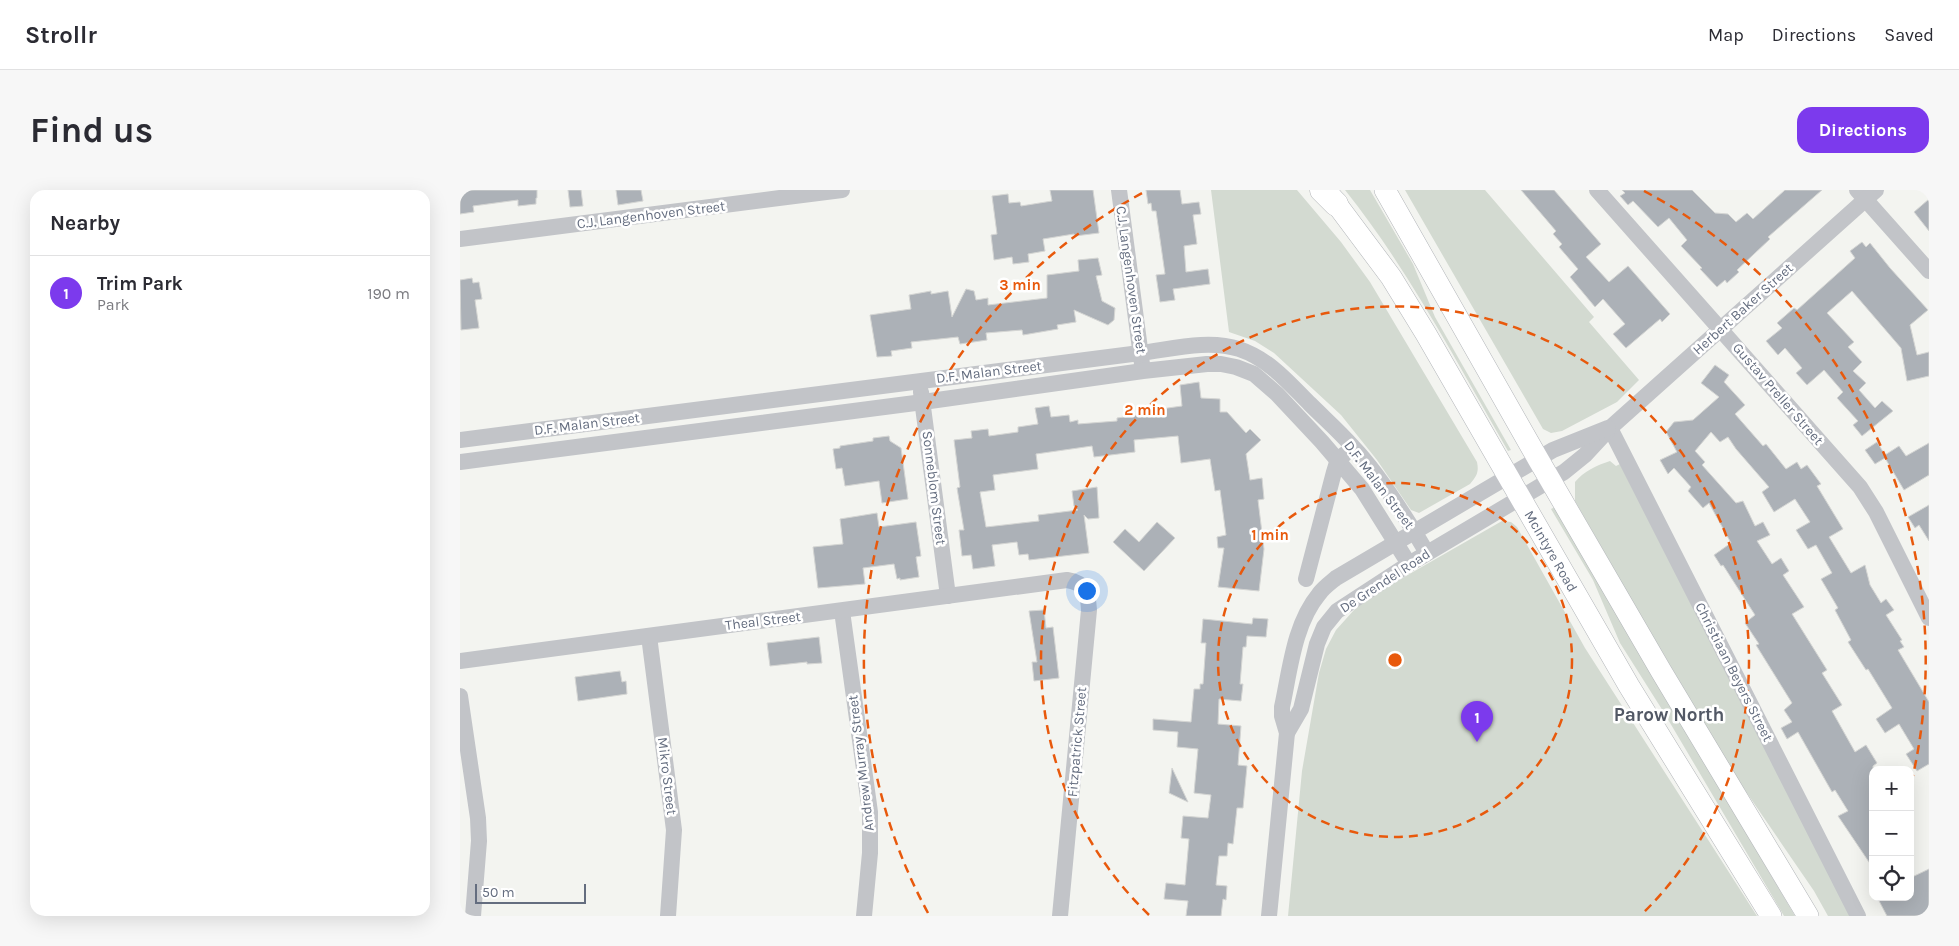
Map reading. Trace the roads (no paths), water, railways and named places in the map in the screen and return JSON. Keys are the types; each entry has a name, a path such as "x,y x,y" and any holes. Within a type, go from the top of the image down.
{"main road":[{"path":"1385,190 1666,680 1808,916"},
{"name":"McIntyre Road","path":"1328,194 1391,277 1464,397 1629,686 1772,916"}],"street":[{"name":"C.J. Langenhoven Street","path":"460,239 842,190"},
{"name":"C.J. Langenhoven Street","path":"1119,190 1143,371"},
{"name":"Gustav Preller Street","path":"1597,190 1860,487 1876,512 1929,618"},
{"name":"Herbert Baker Street","path":"1550,480 1564,472 1585,455 1610,428 1866,193"},
{"path":"1866,193 1929,271"},
{"name":"D.F. Malan Street","path":"460,440 1140,353 1205,345 1221,346 1238,349 1262,358 1278,371 1354,447 1428,553"},
{"name":"D.F. Malan Street","path":"460,462 923,402 1143,371 1221,364 1254,374 1277,394 1338,459 1362,489 1408,564"},
{"name":"Sonneblom Street","path":"919,381 948,596"},
{"name":"Herbert Baker Street","path":"1538,459 1553,450 1610,428"},
{"name":"Christiaan Beyers Street","path":"1610,428 1858,916"},
{"path":"1306,579 1338,459 1354,447"},
{"name":"De Grendel Road","path":"1288,732 1282,716 1282,708 1299,634 1309,608 1319,593 1336,578 1538,459"},
{"name":"De Grendel Road","path":"1269,916 1288,732 1301,709 1317,644 1324,627 1337,611 1349,601 1550,480"},
{"name":"Theal Street","path":"460,661 1066,580"},
{"name":"Fitzpatrick Street","path":"1060,916 1089,610 1088,598 1082,585 1066,580"},
{"name":"Andrew Murray Street","path":"842,611 870,812 870,853 864,916"},
{"name":"Mikro Street","path":"649,636 674,830 668,916"},
{"path":"460,696 479,841 473,916"}],"place":[{"name":"Trim Park","path":"1477,742"}],"district":[{"name":"Parow North","path":"1669,715"}]}
